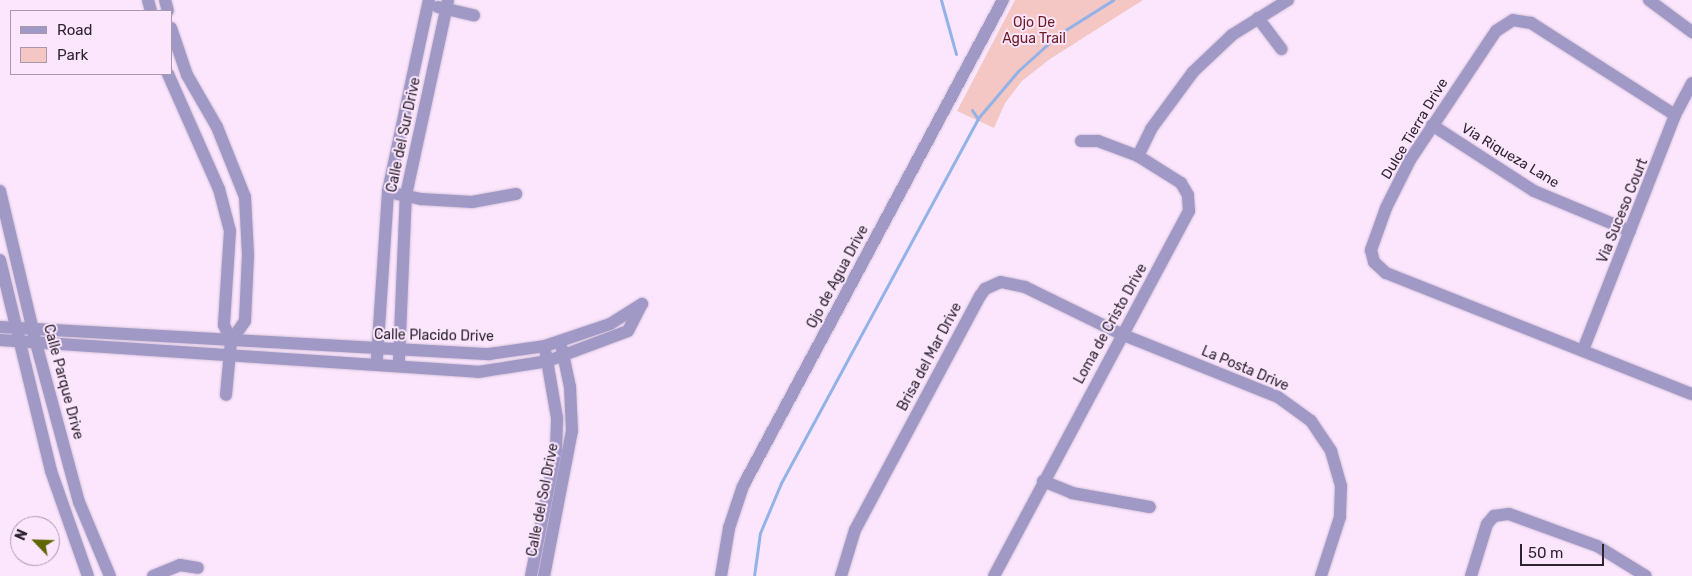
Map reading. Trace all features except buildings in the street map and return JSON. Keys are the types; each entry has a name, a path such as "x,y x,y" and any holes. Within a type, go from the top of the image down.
{"street":[{"name":"Ojo de Agua Drive","path":"721,576 729,528 743,486 1003,0"},
{"path":"1138,156 1151,129 1194,72 1232,35 1288,0"},
{"path":"1649,0 1692,32"},
{"path":"429,2 447,5 474,15"},
{"name":"Calle del Sur Drive","path":"377,367 388,191 429,2"},
{"name":"Calle del Sur Drive","path":"398,368 406,196 447,5"},
{"path":"1258,18 1281,49"},
{"name":"Dulce Tierra Drive","path":"1675,115 1531,23 1513,20 1496,31 1432,125 1410,160 1372,239 1374,262 1386,273 1692,394"},
{"path":"172,31 188,75 219,133 245,197 248,255 245,321 231,341"},
{"path":"168,75 219,189 230,230 224,325 231,341 226,395"},
{"name":"Via Suceso Court","path":"1583,350 1675,115 1692,83"},
{"name":"Via Riqueza Lane","path":"1432,125 1534,190 1630,231"},
{"path":"199,143 219,133"},
{"name":"Loma de Cristo Drive","path":"994,576 1043,481 1189,211 1188,194 1181,183 1138,156 1098,141 1081,141"},
{"name":"Calle Parque Drive","path":"0,191 35,336 79,502 110,576"},
{"path":"388,191 406,196 472,202 516,194"},
{"path":"18,263 1,263 51,471 88,576"},
{"name":"Brisa del Mar Drive","path":"841,576 855,530 985,289 1001,282 1016,284 1122,334"},
{"name":"Calle Placido Drive","path":"0,327 16,328 35,336 116,348 377,367 478,372 548,362 628,331 642,304 610,324 545,346 490,354 400,352 116,335 35,336 19,341 0,340"},
{"name":"La Posta Drive","path":"1122,334 1278,397 1298,410 1320,433 1337,467 1342,504 1335,538 1321,576"},
{"path":"116,335 116,348"},
{"name":"Calle del Sol Drive","path":"531,576 572,431 570,387 560,341"},
{"name":"Calle del Sol Drive","path":"544,576 552,504 557,418 545,346"},
{"path":"51,471 70,468"},
{"path":"1043,481 1072,493 1150,507"},
{"path":"1471,576 1487,524 1494,516 1509,514 1597,546 1646,576"},
{"path":"153,576 180,566 198,568"}],"green space":[{"name":"Ojo De Agua Trail","path":"1015,0 1143,0 1050,59 1022,81 1005,103 994,128 957,111"}],"waterway":[{"path":"941,0 956,54"},
{"path":"754,576 760,533 781,483 979,117 1018,71 1059,34 1113,0"},
{"path":"972,110 978,119"}]}
